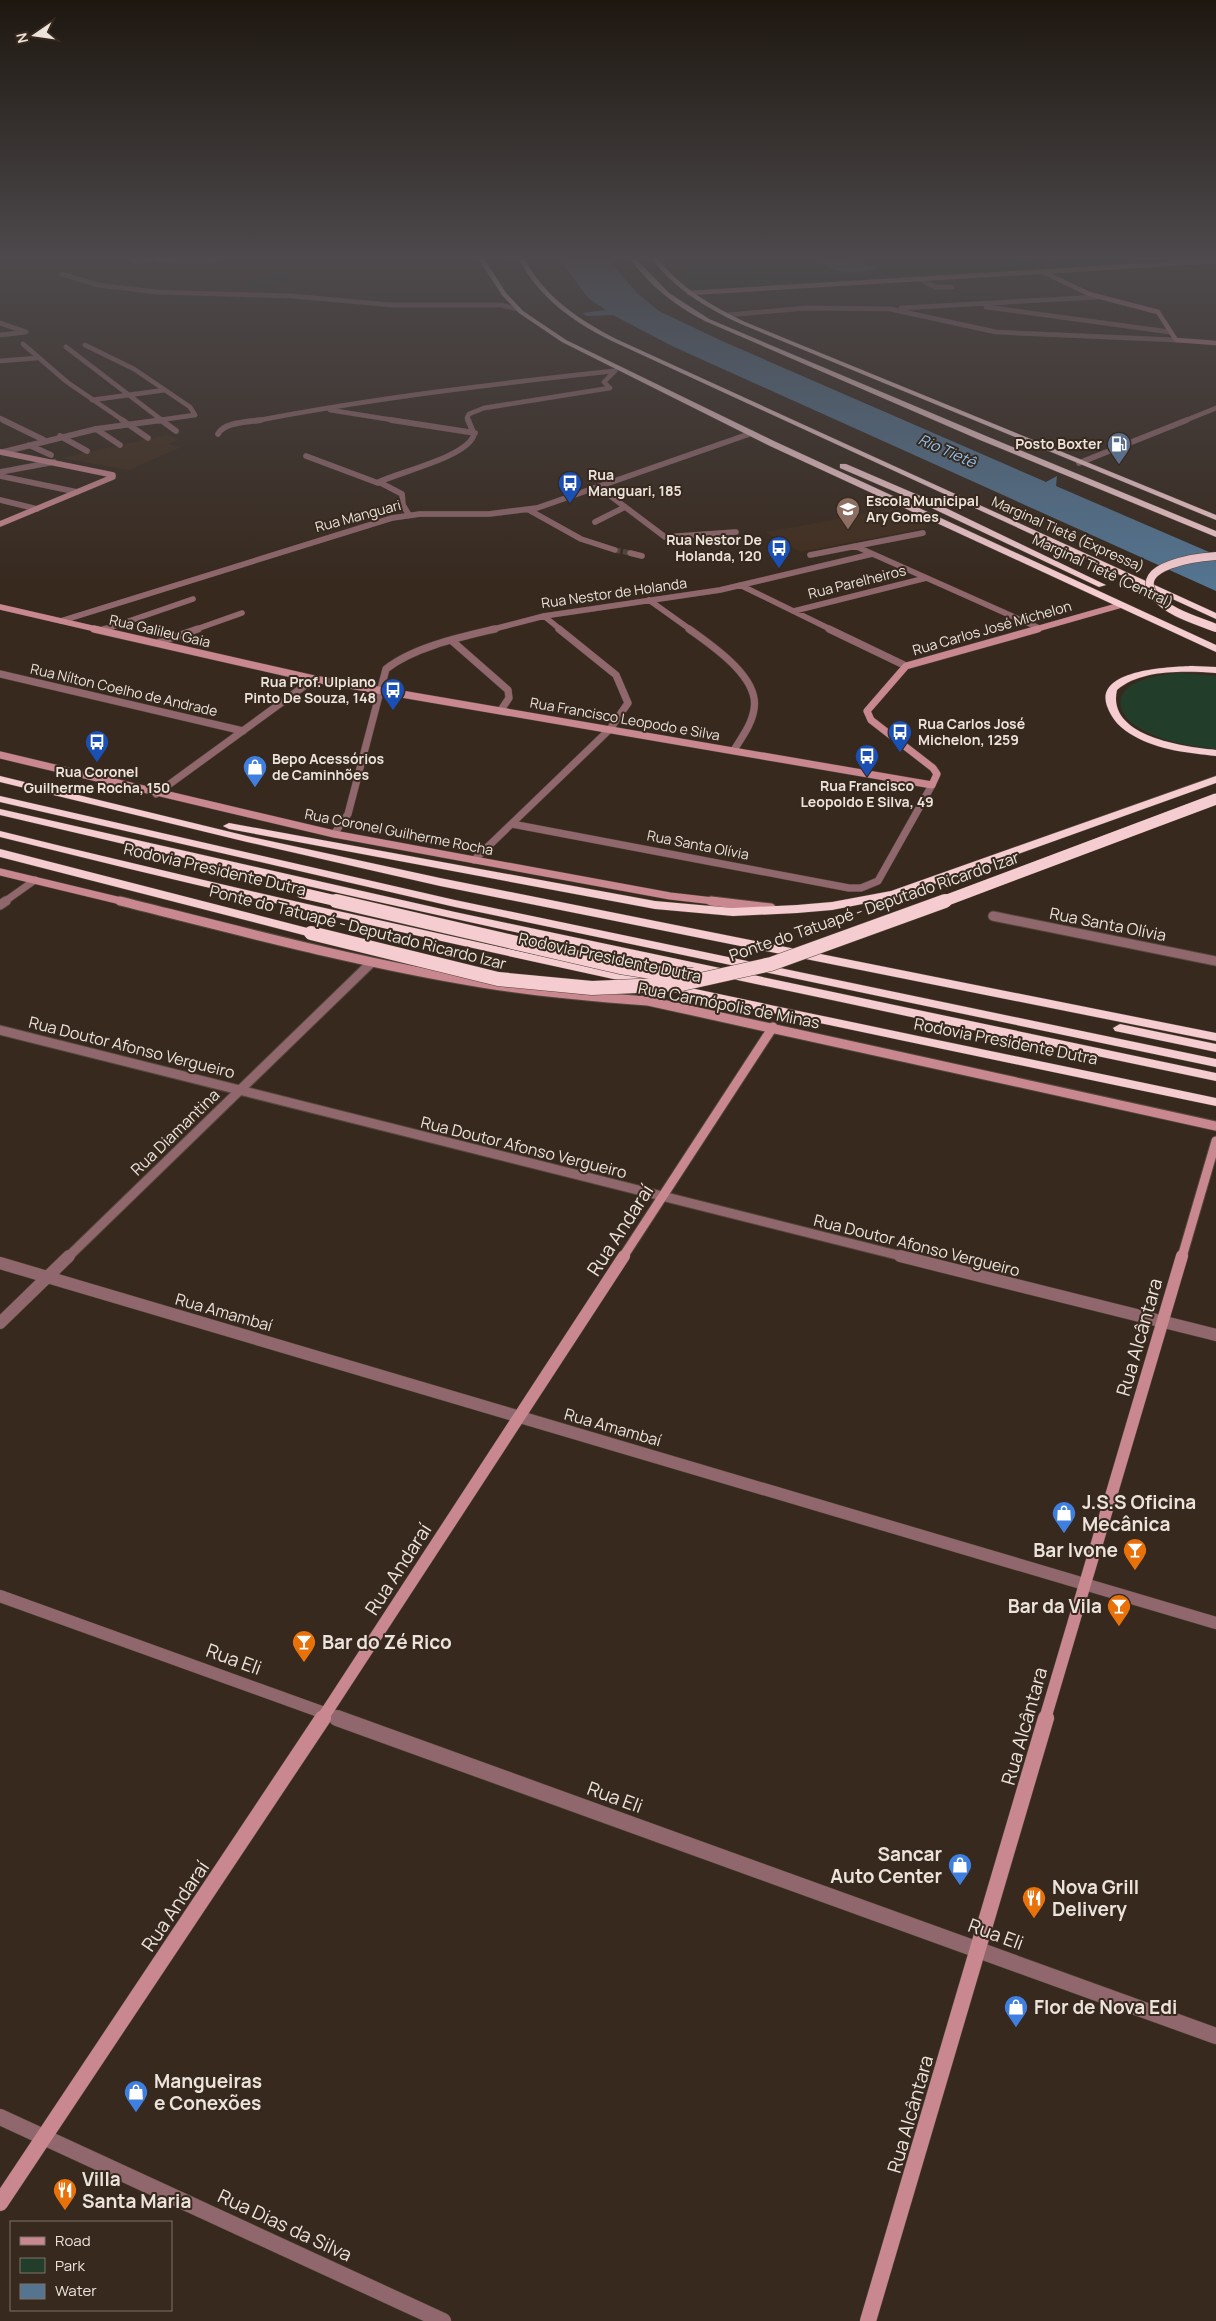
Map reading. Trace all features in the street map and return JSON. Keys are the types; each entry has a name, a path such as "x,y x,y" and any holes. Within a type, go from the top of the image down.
{"highway":[{"path":"614,368 1216,649"},
{"name":"Marginal Tietê (Expressa)","path":"677,368 1216,616"},
{"path":"822,368 983,438 1216,534"},
{"path":"854,368 1216,518"},
{"path":"923,411 948,418 1031,450 1216,526"},
{"path":"811,431 820,439 921,493 978,527"},
{"path":"773,444 806,452 866,475 978,527"},
{"name":"Marginal Tietê (Central)","path":"978,527 1216,640"},
{"path":"1216,556 1170,564 1156,572 1151,581 1152,590 1156,597 1167,606 1216,628"},
{"path":"1216,670 1178,670 1138,676 1112,689 1110,699 1112,710 1120,722 1148,740 1172,747 1216,754"},
{"path":"0,779 247,839 440,882 1216,1036"},
{"name":"Ponte do Tatuapé - Deputado Ricardo Izar","path":"161,817 257,830 556,889 654,905 733,912 832,906 894,894 1216,779"},
{"name":"Rodovia Presidente Dutra","path":"0,799 226,854 423,898 850,989 1216,1063"},
{"name":"Ponte do Tatuapé - Deputado Ricardo Izar","path":"123,886 436,965 498,978 547,985 592,988 682,984 771,964 1216,799"},
{"name":"Rodovia Presidente Dutra","path":"0,812 214,863 662,962 1216,1077"},
{"path":"25,818 54,833 620,967 658,973 697,975 736,973"},
{"name":"Rodovia Presidente Dutra","path":"0,834 188,882 439,938 895,1036 1216,1102"},
{"path":"0,853 123,886"},
{"path":"0,862 123,886"},
{"path":"750,945 832,968 1216,1048"}],"street":[{"path":"51,368 92,400 148,438"},
{"path":"95,368 176,431"},
{"path":"2,452 60,436 195,414 190,407 133,368"},
{"path":"218,434 220,430 228,426 441,390 617,370"},
{"path":"378,483 381,480 452,453 473,440 475,433 467,418 469,414 476,410 610,388 604,382 605,379 617,370"},
{"path":"92,400 165,390"},
{"path":"1079,463 1216,408"},
{"path":"325,409 475,433"},
{"path":"0,418 44,440"},
{"path":"96,429 120,446"},
{"name":"Rua Manguari","path":"61,621 342,532 409,515 488,514 529,510 600,488 752,433"},
{"path":"60,436 87,451"},
{"path":"29,445 51,455"},
{"path":"0,524 113,477 109,473 2,452"},
{"path":"306,456 402,494 404,497 403,505 409,515"},
{"path":"0,474 10,470 54,462"},
{"path":"0,468 10,470"},
{"path":"0,474 77,492"},
{"path":"600,488 666,537 736,532"},
{"path":"0,500 38,509"},
{"path":"595,522 625,506"},
{"path":"529,510 572,536 593,545 616,550"},
{"path":"810,555 923,533"},
{"path":"855,546 1039,628"},
{"path":"630,553 642,556"},
{"name":"Rua Nestor de Holanda","path":"334,834 348,814 386,669 395,662 450,640 544,616 740,585 872,554"},
{"name":"Rua Parelheiros","path":"794,611 926,578"},
{"path":"740,585 906,666"},
{"path":"103,630 193,600"},
{"path":"649,600 734,664 751,685 755,708 748,728 734,750"},
{"name":"Rua Carlos José Michelon","path":"932,785 937,774 933,768 871,720 867,711 906,666 1121,605"},
{"name":"Rua Galileu Gaia","path":"0,607 314,679"},
{"path":"158,643 242,613"},
{"path":"474,860 610,729 628,703 626,694 616,675 544,616"},
{"path":"450,640 508,690 508,698 501,710"},
{"name":"Rua Nílton Coelho de Andrade","path":"0,674 243,731"},
{"path":"156,794 314,679"},
{"name":"Rua Francisco Leopodo e Silva","path":"314,679 932,785"},
{"name":"Rua Coronel Guilherme Rocha","path":"0,755 156,794 334,834 670,896 797,909"},
{"name":"Rua Santa Olívia","path":"512,824 849,888 861,888 878,881 932,785"},
{"name":"Rua Carmópolis de Minas","path":"0,872 372,963 495,986 648,1001 1216,1126"},
{"path":"0,905 35,880"},
{"name":"Rua Santa Olívia","path":"993,916 1216,961"},
{"name":"Rua Diamantina","path":"0,1323 372,963"},
{"name":"Rua Andaraí","path":"0,2203 326,1713 773,1027"},
{"name":"Rua Doutor Afonso Vergueiro","path":"0,1030 663,1198 1216,1335"},
{"name":"Rua Alcântara","path":"868,2321 1216,1141"},
{"name":"Rua Amambaí","path":"0,1263 1216,1623"},
{"name":"Rua Eli","path":"0,1596 978,1948 1216,2036"},
{"name":"Rua Dias da Silva","path":"0,2117 443,2321"}],"shaded area":[{"path":"166,435 179,439 168,444 181,447 129,470 61,458"},
{"name":"Escola Municipal Ary Gomes","path":"893,509 930,527 800,552 765,532"}],"green space":[{"path":"1181,673 1216,676 1216,749 1166,740 1132,723 1123,713 1121,698 1125,690 1142,680"}],"water":[{"name":"Rio Tietê","path":"722,368 785,368 1046,482 1057,476 1056,486 1216,555 1216,591"}],"tunnel":[{"path":"615,550 630,553"}],"place":[{"name":"Posto Boxter","path":"1119,465"},
{"name":"Rua Manguari, 185","path":"570,504"},
{"name":"Escola Municipal Ary Gomes","path":"848,530"},
{"name":"Rua Nestor De Holanda, 120","path":"779,569"},
{"name":"Rua Prof. Ulpiano Pinto De Souza, 148","path":"393,711"},
{"name":"Rua Carlos José Michelon, 1259","path":"900,753"},
{"name":"Rua Coronel Guilherme Rocha, 150","path":"97,763"},
{"name":"Rua Francisco Leopoldo E Silva, 49","path":"867,777"},
{"name":"Bepo Acessórios de Caminhões","path":"255,788"},
{"name":"J.S.S Oficina Mecânica","path":"1064,1534"},
{"name":"Bar Ivone","path":"1135,1571"},
{"name":"Bar da Vila","path":"1119,1627"},
{"name":"Bar do Zé Rico","path":"304,1663"},
{"name":"Sancar Auto Center","path":"960,1886"},
{"name":"Nova Grill Delivery","path":"1034,1919"},
{"name":"Flor de Nova Edi","path":"1016,2028"},
{"name":"Mangueiras e Conexões","path":"136,2113"},
{"name":"Villa Santa Maria","path":"65,2211"}]}
